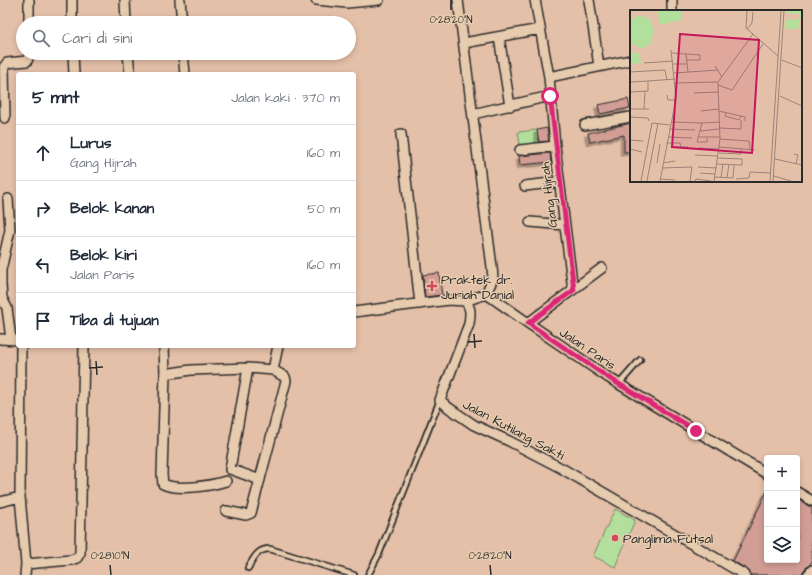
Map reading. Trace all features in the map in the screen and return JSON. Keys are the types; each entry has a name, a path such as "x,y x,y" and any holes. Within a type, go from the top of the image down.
{"street":[{"path":"29,0 29,16"},
{"path":"72,0 72,16"},
{"path":"125,0 126,16"},
{"path":"180,0 181,16"},
{"path":"316,0 379,0"},
{"path":"356,312 449,300 465,301 486,294 494,278 458,0"},
{"name":"Gang Hijrah","path":"535,0 549,77 555,146 574,290"},
{"path":"589,0 599,66"},
{"path":"464,43 540,29"},
{"path":"499,37 510,106"},
{"path":"5,118 4,67 7,63 27,60"},
{"path":"73,60 74,72"},
{"path":"129,60 130,72"},
{"path":"184,60 185,72"},
{"path":"549,77 630,60"},
{"path":"473,114 550,96"},
{"path":"585,125 630,117"},
{"path":"401,134 420,304"},
{"path":"520,150 555,146"},
{"path":"524,186 560,182"},
{"path":"0,339 14,340 7,308 2,298 1,285 1,270 10,230 8,199"},
{"path":"530,222 565,225"},
{"path":"528,323 602,268"},
{"name":"Jalan Paris","path":"486,294 619,384 764,472"},
{"path":"440,400 469,324 469,306 465,301"},
{"path":"21,348 20,497 26,564 25,575"},
{"path":"26,564 71,560 77,558 80,554 84,348"},
{"path":"164,348 163,484 169,487 200,487 226,481"},
{"path":"273,370 278,348"},
{"path":"165,374 191,370 248,368 273,370 284,377 286,381 251,513 246,514 226,511"},
{"path":"248,368 230,469 260,480"},
{"name":"Jalan Kutilang Sakti","path":"440,400 474,425 561,468 745,575"},
{"path":"800,494 812,501"},
{"path":"0,502 20,497"},
{"path":"808,575 812,570"}],"lane":[{"path":"619,384 640,360"},
{"path":"368,575 379,554 440,400"},
{"path":"248,568 256,554 261,550 270,550 354,575"}],"green space":[{"path":"537,130 539,143 520,145 518,132"},
{"name":"Panglima Futsal","path":"615,509 635,520 615,567 593,556"}],"building":[{"path":"628,99 630,108 600,114 598,105"},
{"path":"630,123 630,152 624,152 624,135 590,142 588,133"},
{"path":"547,128 549,141 539,142 537,130"},
{"path":"550,153 551,162 520,165 519,156"},
{"name":"Praktek dr. Juriah Danial","path":"439,273 442,295 425,297 423,275"},
{"path":"764,497 764,563 800,563 800,501 812,508 812,562 803,571 802,575 751,575 748,570 733,561"}],"place":[{"name":"Praktek dr. Juriah Danial","path":"432,286"},
{"name":"Panglima Futsal","path":"615,538"}],"route":[{"path":"550,96 574,290 528,323 609,378 696,431"}]}
